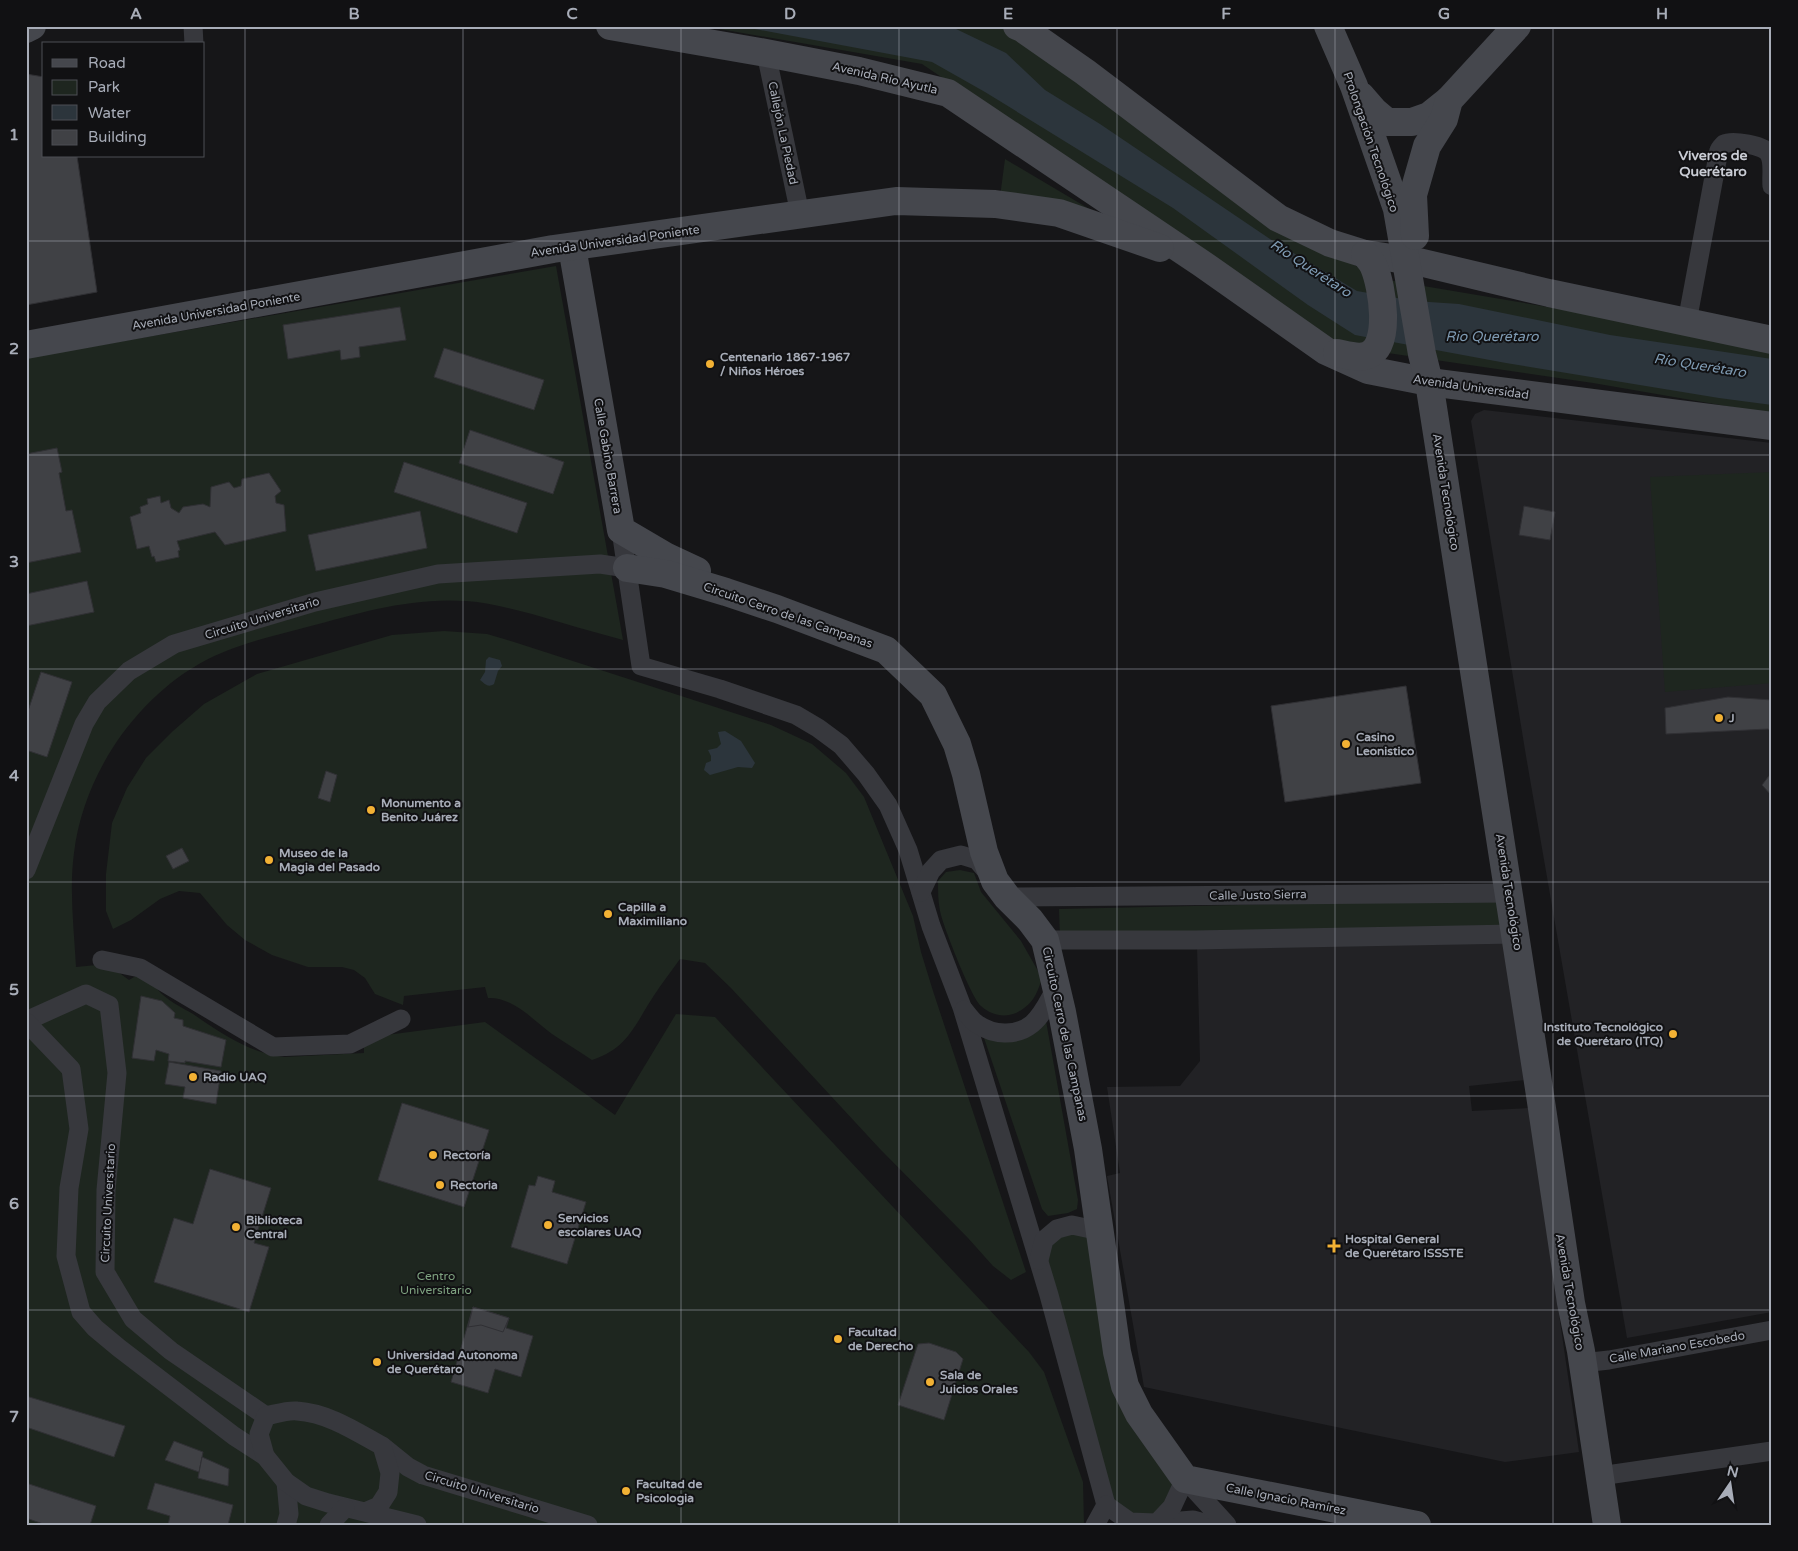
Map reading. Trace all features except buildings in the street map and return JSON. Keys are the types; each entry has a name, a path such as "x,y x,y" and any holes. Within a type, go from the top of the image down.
{"street":[{"path":"26,29 32,26"},
{"path":"194,26 194,42"},
{"name":"Avenida Río Ayutla","path":"610,26 859,71 948,93 1201,263"},
{"path":"1017,26 1085,72 1278,218 1330,243 1414,271 1540,291 1772,340"},
{"name":"Prolongación Tecnológico","path":"1328,26 1354,86 1397,209 1414,271"},
{"path":"1397,209 1401,181 1419,142 1447,105 1517,26"},
{"path":"1354,86 1374,111 1386,122 1412,122 1429,116 1447,105 1527,26"},
{"name":"Callejón La Piedad","path":"766,53 800,214"},
{"path":"1414,271 1413,195 1427,146 1444,118 1447,105"},
{"path":"1687,322 1719,150 1724,144 1734,142 1767,150 1771,156 1772,186"},
{"name":"Avenida Universidad Poniente","path":"26,345 572,247 896,200 995,204 1059,214 1112,230 1201,263"},
{"name":"Calle Gabino Barrera","path":"572,247 621,530 641,666 720,688 796,715 841,745 866,774 888,805 908,850 921,892"},
{"path":"1326,351 1353,356 1370,355 1379,345 1383,331 1383,305 1374,266 1365,254"},
{"name":"Avenida Universidad","path":"1201,263 1326,351 1368,370 1440,383 1772,426"},
{"name":"Avenida Tecnológico","path":"1414,271 1431,355 1440,383 1508,893 1607,1525"},
{"path":"621,530 667,557 713,580 726,592"},
{"name":"Circuito Universitario","path":"26,870 84,724 97,702 129,671 174,644 315,602 438,574 600,564 627,568"},
{"name":"Circuito Cerro de las Campanas","path":"627,568 666,574 726,592 886,650 933,696 957,744 984,852 1001,889 1030,920 1045,940 1085,1134 1117,1352 1125,1386 1139,1414 1185,1479"},
{"path":"1001,889 977,860 960,854 941,860 932,871 921,892 931,926 962,1007 1039,1260 1106,1505 1130,1522 1156,1524 1193,1520 1211,1525"},
{"name":"Calle Justo Sierra","path":"1001,889 1508,893"},
{"path":"1045,940 1195,940 1515,934"},
{"path":"102,960 140,968 273,1048 350,1044 401,1019"},
{"path":"962,1007 975,1024 994,1033 1014,1033 1032,1024 1056,988"},
{"name":"Circuito Universitario","path":"265,1456 234,1436 119,1348 95,1328 81,1312 66,1256 69,1188 79,1129 71,1069 26,1021 86,994 109,1005 116,1073 106,1190 105,1272 132,1319 171,1351 266,1416 295,1410 318,1414 343,1424 382,1446 408,1467 423,1475 588,1525"},
{"path":"1039,1260 1044,1240 1057,1229 1072,1225 1100,1231"},
{"name":"Calle Mariano Escobedo","path":"1582,1363 1609,1360 1772,1330"},
{"path":"266,1416 259,1434 265,1456 286,1482 306,1496 417,1525"},
{"path":"365,1512 379,1506 388,1492 390,1473 382,1446"},
{"path":"1600,1476 1772,1452"},
{"path":"1156,1524 1172,1507 1185,1479 1227,1525"},
{"name":"Calle Ignacio Ramírez","path":"1185,1479 1417,1525"},
{"path":"286,1482 289,1514 286,1525"},
{"path":"1095,1525 1106,1505"},
{"path":"329,1525 346,1508"}],"shaded area":[{"name":"Instituto Tecnológico de Querétaro (ITQ)","path":"1484,410 1772,443 1772,1312 1627,1338 1526,756 1471,421 1475,414"},
{"name":"Hospital General de Querétaro ISSSTE","path":"1506,940 1525,1080 1469,1086 1472,1111 1529,1108 1579,1452 1505,1462 1144,1387 1107,1176 1120,1173 1107,1087 1180,1086 1200,1061 1197,946"}],"green space":[{"path":"702,26 1004,26 1267,221 1382,279 1595,315 1772,348 1772,414 1593,383 1340,346 922,64"},
{"path":"1005,159 1108,220 1000,197"},
{"name":"Centro Universitario","path":"556,266 623,640 491,604 446,600 425,601 385,607 265,638 212,657 199,664 175,680 133,720 115,744 100,770 88,797 79,825 72,881 76,967 107,964 129,980 141,973 166,998 225,1035 247,1047 284,1057 364,1053 364,1038 485,1022 615,1115 676,1014 715,1017 1029,1352 1044,1372 1083,1482 1084,1525 26,1525 26,358"},
{"path":"1772,472 1772,683 1665,692 1650,477"},
{"path":"444,631 487,634 771,725 812,744 846,773 864,797 913,916 921,952 933,991 1026,1272 1011,1280 993,1266 880,1149 731,988 705,963 680,959 656,992 629,1035 614,1049 592,1060 552,1034 514,1005 506,1001 488,998 485,987 404,996 403,1005 375,994 365,978 354,970 342,967 308,967 272,955 245,940 227,925 200,893 179,891 160,899 131,920 113,929 106,911 106,874 112,823 127,788 146,758 173,731 204,704 257,674 392,635"},
{"path":"960,870 974,873 981,892 1021,941 1042,978 1033,999 1026,1007 1016,1013 998,1015 989,1012 976,1000 964,976 942,919 938,900 938,881 946,872"},
{"path":"1505,899 1505,928 1060,938 1059,909"},
{"path":"1046,1021 1078,1200 1077,1209 1068,1213 1048,1216 1042,1209 983,1035 1010,1039 1026,1038 1033,1035"},
{"path":"1088,1228 1117,1352 1185,1479 1156,1523 1106,1505 1077,1395 1044,1240"}],"water":[{"name":"Rio Querétaro","path":"739,26 947,26 954,28 1006,53 1045,90 1100,124 1270,239 1357,291 1414,301 1459,304 1610,335 1772,359 1772,405 1506,363 1355,335 1308,305 1173,208 985,92 932,62"},
{"path":"489,657 500,660 502,666 498,671 494,684 490,686 480,680 485,672 486,660"},
{"path":"725,731 741,741 755,763 752,768 738,767 710,775 704,770 706,763 711,761 708,750 717,748 721,744 718,732"}],"place":[{"name":"Centenario 1867-1967 / Niños Héroes","path":"710,364"},
{"name":"J","path":"1719,718"},
{"name":"Casino Leonistico","path":"1346,744"},
{"name":"Monumento a Benito Juárez","path":"371,810"},
{"name":"Museo de la Magia del Pasado","path":"269,860"},
{"name":"Capilla a Maximiliano","path":"608,914"},
{"name":"Instituto Tecnológico de Querétaro (ITQ)","path":"1673,1034"},
{"name":"Radio UAQ","path":"193,1077"},
{"name":"Rectoría","path":"433,1155"},
{"name":"Rectoria","path":"440,1185"},
{"name":"Servicios escolares UAQ","path":"548,1225"},
{"name":"Biblioteca Central","path":"236,1227"},
{"name":"Hospital General de Querétaro ISSSTE","path":"1334,1246"},
{"name":"Facultad de Derecho","path":"838,1339"},
{"name":"Universidad Autonoma de Querétaro","path":"377,1362"},
{"name":"Sala de Juicios Orales","path":"930,1382"},
{"name":"Facultad de Psicologia","path":"626,1491"}],"district":[{"name":"Viveros de Querétaro","path":"1713,164"}],"water label":[{"name":"Río Querétaro","path":"1311,268"},
{"name":"Río Querétaro","path":"1700,365"}]}
